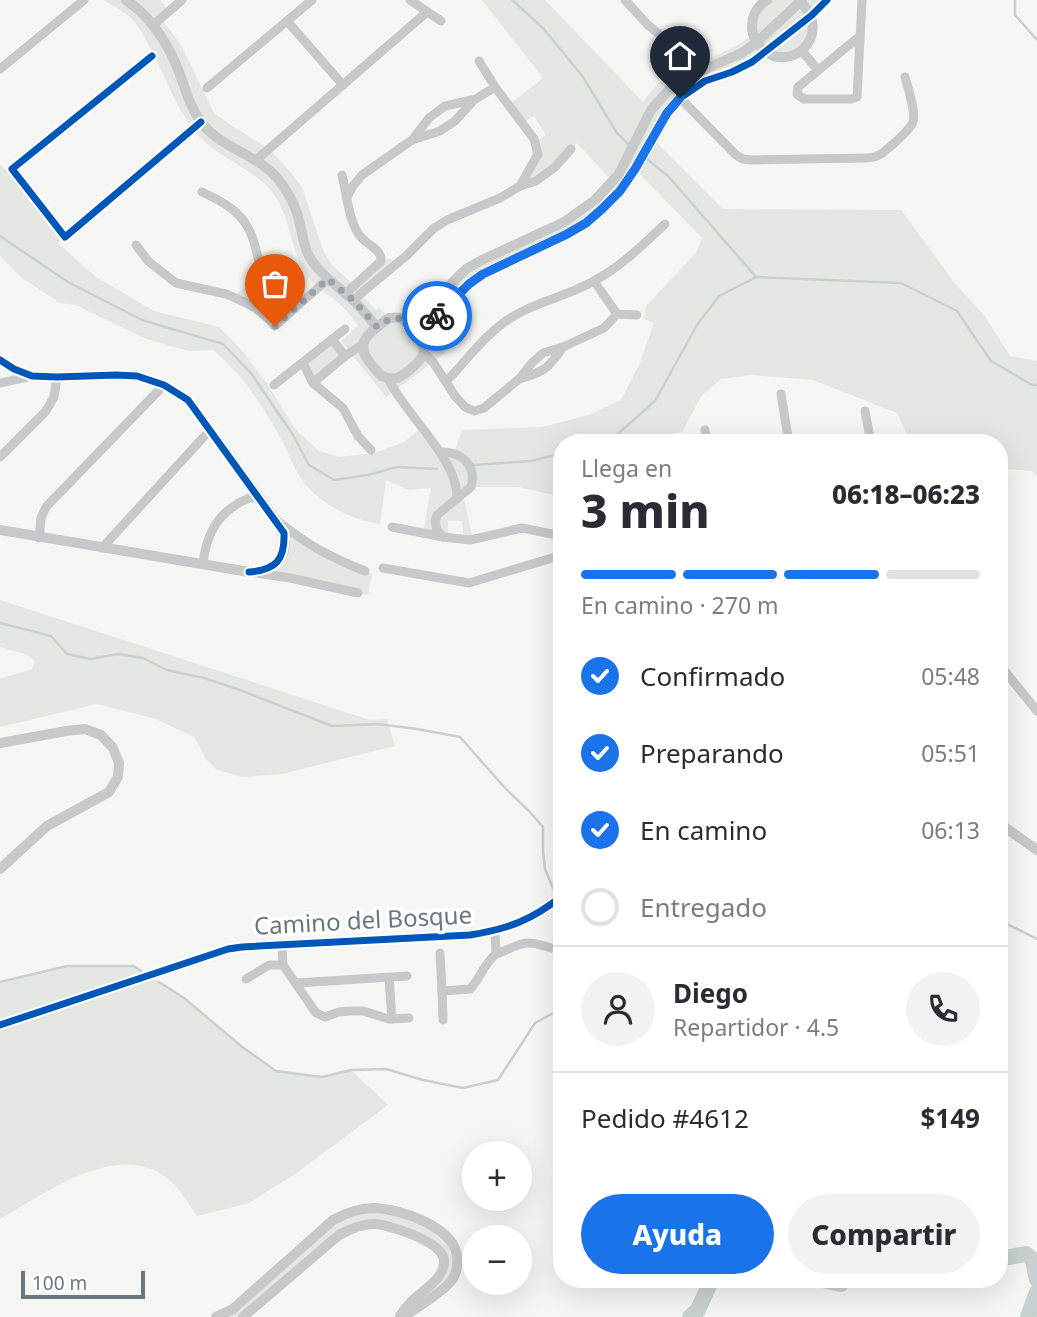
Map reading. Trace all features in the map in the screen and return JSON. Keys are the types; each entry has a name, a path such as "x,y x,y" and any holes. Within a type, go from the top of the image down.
{"street":[{"path":"0,69 84,0"},
{"path":"126,0 153,25 167,46 190,104 201,122 218,138 256,160 276,177 298,214 309,256 328,279 377,327"},
{"path":"153,25 182,0"},
{"path":"207,88 312,0"},
{"path":"410,0 440,21"},
{"path":"625,0 675,47"},
{"path":"411,324 455,279 480,261 564,222 595,200 619,174 651,110 674,85 687,76 742,53 756,43 801,0 812,15 814,30 808,45 802,51 780,57 765,52 756,43 752,29 753,15 762,1"},
{"path":"420,332 438,322 448,304 483,274 586,223 620,191 669,110 680,98 705,81 752,62 827,0"},
{"path":"860,36 798,87 797,94 804,99 857,97 862,0"},
{"path":"256,160 427,12"},
{"path":"288,21 343,85"},
{"path":"802,51 818,70"},
{"path":"152,57 12,169 65,237 201,122"},
{"path":"479,61 536,142 538,154 520,186"},
{"path":"680,98 743,159 865,158 881,154 914,121 905,78"},
{"path":"347,197 362,175 412,140 440,131 455,121 474,100 495,87"},
{"path":"412,140 429,118 445,106 474,100"},
{"path":"658,101 669,110"},
{"path":"349,297 406,256 427,234 447,220 536,181 555,167 571,149"},
{"path":"341,175 351,216 360,236 381,255 406,256"},
{"path":"202,191 220,200 242,219 255,243 263,277 275,302 287,314"},
{"path":"446,382 493,331 507,320 524,310 594,281 637,251 665,224"},
{"path":"136,244 148,261 176,283 226,294 255,307 275,326 328,279"},
{"path":"349,297 381,261 381,255"},
{"path":"594,281 617,314"},
{"path":"439,297 448,304"},
{"path":"264,313 275,302"},
{"path":"424,353 465,407 474,411 484,408 519,379 543,353 564,347 604,328 617,314 637,315"},
{"path":"396,317 411,324 420,332 424,353 420,361 397,378 381,376 364,356 362,345 365,337 389,318 396,317"},
{"path":"274,385 345,329"},
{"path":"332,339 345,356"},
{"path":"313,383 362,345"},
{"path":"0,360 13,369 32,376"},
{"path":"303,363 313,383 344,408 358,436 370,450"},
{"path":"0,383 32,376 137,376 164,385 188,401 284,533 285,548 278,562 265,571 249,572"},
{"path":"0,457 47,411 54,397 57,377"},
{"path":"388,378 394,391 440,452 456,485 457,499"},
{"path":"39,538 41,518 46,507 164,385"},
{"path":"781,394 788,434"},
{"path":"865,411 869,434"},
{"path":"102,548 210,430"},
{"path":"705,430 706,434"},
{"path":"440,452 454,453 463,458 471,471 472,481 471,487 437,514 437,530 443,537"},
{"path":"203,563 206,542 218,521 236,505 258,495"},
{"path":"276,520 302,541 331,558 365,571"},
{"path":"392,527 470,540 522,528 553,534"},
{"path":"0,530 290,578 358,593"},
{"path":"383,568 469,583 553,558"},
{"path":"1008,675 1037,711"},
{"path":"0,743 85,729 101,735 113,748 119,763 118,777 109,792 47,826 0,869"},
{"path":"1008,829 1037,850"},
{"name":"Camino del Bosque","path":"0,1025 228,949 495,932 536,915 553,902"},
{"path":"495,932 496,954"},
{"path":"442,991 470,989 488,960 522,944 531,943 553,949"},
{"path":"282,945 283,964 317,1013 326,1017 350,1010 392,1019 409,1018"},
{"path":"268,946 269,965"},
{"path":"440,953 443,1020"},
{"path":"246,979 269,965 283,964"},
{"path":"296,983 407,976"},
{"path":"389,978 392,1019"},
{"path":"216,1317 233,1309 333,1220 357,1210 374,1208 431,1224 443,1232 456,1250 457,1270 451,1281 402,1317"},
{"path":"243,1317 339,1235 350,1229 374,1224 429,1241 441,1250 444,1261 441,1272 435,1281 408,1305 402,1317"}],"shaded area":[{"path":"103,0 160,0 169,12 161,18 181,45 214,113 269,149 302,187 323,250 331,264 354,285 387,259 395,260 362,295 376,310 379,308 389,318 396,318 416,335 424,329 445,353 386,397 341,341 358,326 343,307 309,278 302,267 276,197 259,179 209,145 192,128 135,23"},
{"path":"482,0 545,0 643,102 656,85 673,73 720,54 752,35 752,29 767,0 827,0 812,15 814,30 796,54 765,52 691,89 652,138 723,209 901,210 957,286 984,315 1010,356 1037,361 1037,476 1032,471 1008,469 1008,434 907,434 897,413 813,380 751,375 721,379 702,395 682,432 553,434 553,495 519,487 471,487 463,494 473,539 464,540 462,521 448,521 448,538 423,533 431,488 409,490 386,480 380,524 370,522 329,505 312,492 298,474 260,404 234,370 213,350 189,351 146,339 76,305 60,303 22,278 0,256 0,165 4,169 12,169 65,237 58,243 96,277 154,311 219,327 240,348 268,385 295,429 319,451 339,457 374,453 404,442 421,428 440,452 454,453 462,430 542,427 589,415 621,400 639,365 654,323 644,319 646,306 696,253 702,238 635,169 586,223 496,267 441,311 434,304 455,279 564,222 612,181 577,143 554,166 522,184 530,171 536,142 546,135 534,116 523,122 510,104 543,78"},
{"path":"262,273 287,314 275,326 233,297"},
{"path":"332,339 345,356 313,383 303,363"},
{"path":"276,520 331,558 372,574 368,595 265,571 285,549"},
{"path":"0,600 370,720 387,719 395,746 282,774 241,777 216,769 206,759 194,737 156,719 97,704 0,727 0,679 32,669 35,661 26,654 0,647"},
{"path":"67,966 134,966 184,998 241,1046 276,1071 322,1077 351,1070 388,1105 295,1174 249,1203 197,1216 180,1191 167,1178 147,1168 126,1164 104,1167 81,1175 0,1219 0,982"},
{"path":"374,1208 443,1232 457,1270 404,1317 441,1272 441,1250 389,1227 350,1229 243,1317 216,1317 333,1220"}],"waterway":[{"path":"512,0 543,28 583,77 617,133 628,144"},
{"path":"1015,0 1015,15 1037,40"},
{"path":"647,159 668,176 756,277"},
{"path":"0,236 68,282 142,320 223,344 251,373 293,435 309,465 334,480 397,467 437,469"},
{"path":"618,434 655,401 697,325 719,296 756,277 901,283 957,311 991,361 1032,385 1037,385"},
{"path":"473,465 532,461 553,455"},
{"path":"0,623 51,636 67,654 90,659 118,654 143,658 167,670 237,689 332,726 378,724 460,737 543,827 545,869 553,888"},
{"path":"1008,924 1037,939"},
{"path":"0,982 67,966 134,966 141,971"},
{"path":"159,982 184,998 241,1046 276,1071 322,1077 351,1070 386,1069 463,1088 498,1080 535,1023 553,1013"},
{"path":"1008,1257 1026,1254 1033,1260 1037,1280"},
{"path":"690,1317 698,1310 708,1288"},
{"path":"1028,1317 1037,1292"}],"cycle path":[{"path":"417,335 438,322 448,305 483,274 567,235 586,223 620,191 667,113 680,98 705,81 752,62 827,0"},
{"path":"152,56 12,169 65,237 201,122"},
{"path":"0,360 32,376 137,376 164,385 188,400 284,533 283,550 277,562 266,569 249,572"},
{"path":"0,1025 228,949 470,935 519,922 553,902"}],"way so far":[{"path":"275,326 328,279 354,301 377,327 389,318 396,317 403,319 417,335 437,316"}],"route":[{"path":"437,316 483,274 567,234 602,209 620,191 667,113 680,98"}]}
